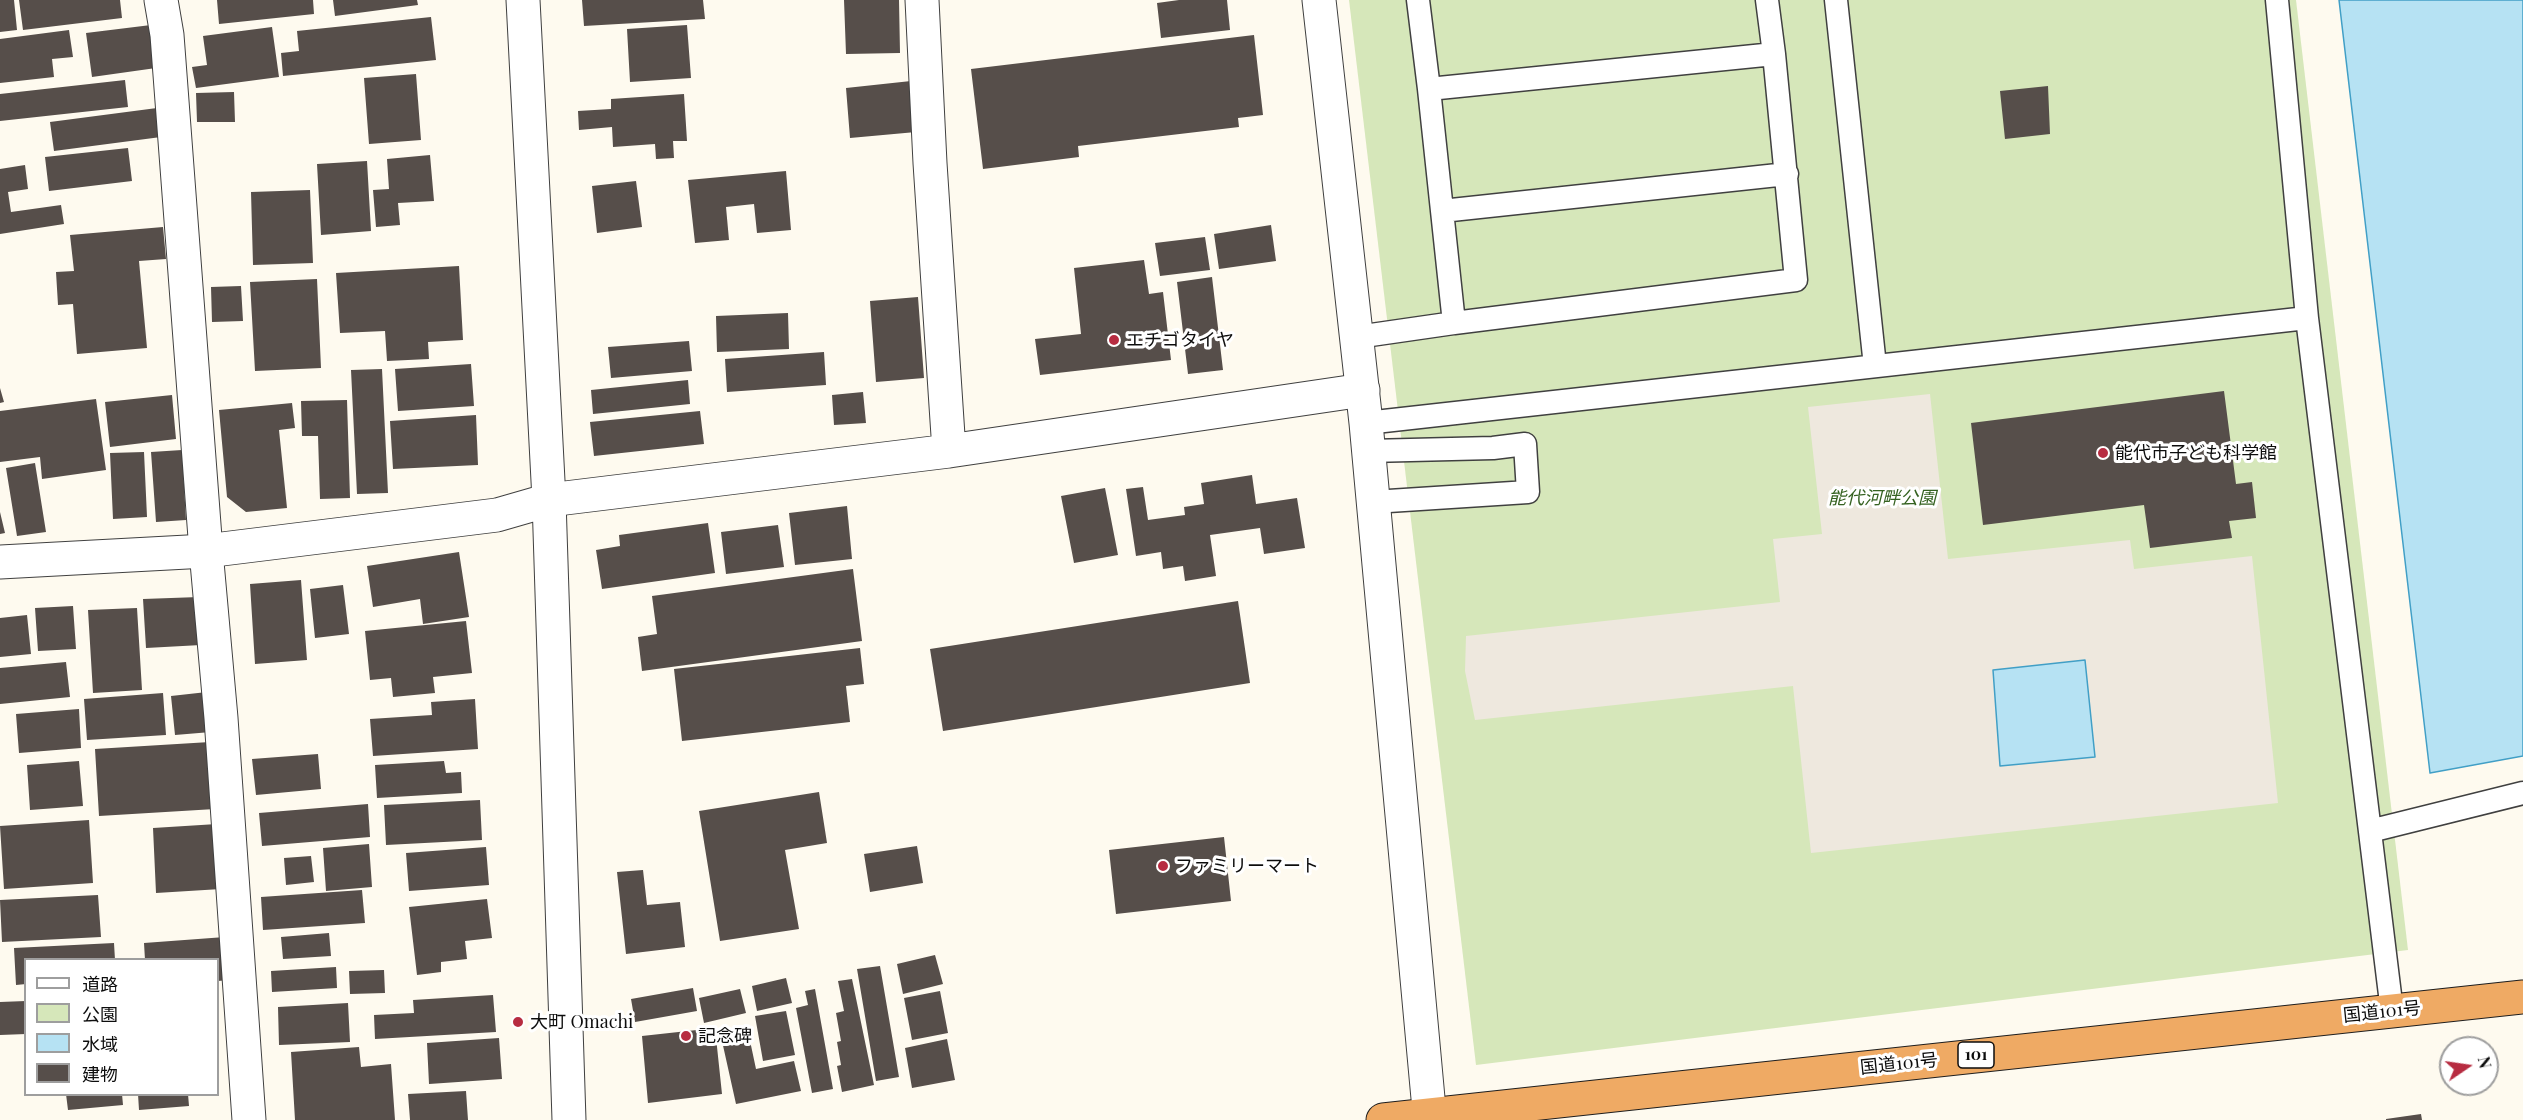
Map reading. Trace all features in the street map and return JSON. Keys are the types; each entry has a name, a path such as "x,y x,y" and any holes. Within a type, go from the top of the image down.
{"highway":[{"name":"国道101号","path":"1383,1120 1429,1117 2523,997"}],"street":[{"path":"162,0 167,35 206,551 222,729 249,1120"},
{"path":"523,0 549,500 569,1120"},
{"path":"922,0 930,164 949,451"},
{"path":"1319,0 1363,390 1429,1117"},
{"path":"0,562 206,551 496,515 549,500 949,451 1363,390"}],"lane":[{"path":"1418,0 1454,323"},
{"path":"1357,337 1796,280 1787,174 1767,0"},
{"path":"1836,0 1875,366"},
{"path":"2277,0 2307,318 2392,1011"},
{"path":"1429,89 1774,54"},
{"path":"1442,211 1787,174"},
{"path":"1367,437 1875,366 2307,318"},
{"path":"1367,437 1493,448 1526,444 1528,492 1373,502"},
{"path":"2370,831 2523,794"}],"green space":[{"name":"能代河畔公園","path":"1349,0 2296,0 2408,950 1476,1065"}],"shaded area":[{"path":"1930,394 1948,559 2130,540 2134,569 2252,556 2278,803 1811,853 1793,686 1475,720 1465,671 1466,636 1780,602 1773,539 1822,534 1808,407"}],"water":[{"path":"2339,0 2523,0 2523,756 2430,773"},
{"path":"2085,660 2095,757 2000,766 1993,670"}],"building":[{"path":"0,0 14,0 17,30 0,32"},
{"path":"19,0 120,0 122,18 23,30"},
{"path":"217,0 313,0 314,14 219,24"},
{"path":"333,0 417,0 418,5 335,16"},
{"path":"582,0 703,0 705,19 584,26"},
{"path":"844,0 899,0 900,53 846,54"},
{"path":"1179,0 1227,0 1230,30 1161,38 1157,3"},
{"path":"431,17 436,60 283,76 281,53 299,51 297,31"},
{"path":"151,25 156,68 92,77 86,33"},
{"path":"687,25 691,78 630,82 627,29"},
{"path":"272,27 279,77 196,88 192,67 207,65 203,36"},
{"path":"69,30 73,57 52,59 54,77 0,83 0,39"},
{"path":"1254,35 1263,115 1238,118 1239,127 1078,146 1079,157 983,169 971,69"},
{"path":"416,74 421,140 369,144 364,78"},
{"path":"125,80 128,107 0,121 0,94"},
{"path":"911,81 916,132 850,138 846,88"},
{"path":"2048,86 2050,134 2005,139 2000,91"},
{"path":"234,92 235,122 197,122 196,93"},
{"path":"684,94 687,141 673,141 674,158 656,159 655,144 613,147 612,127 579,130 578,111 611,109 611,99"},
{"path":"157,108 161,137 54,151 50,122"},
{"path":"128,148 132,181 49,191 45,157"},
{"path":"430,155 434,201 398,203 400,225 376,227 373,190 389,189 387,159"},
{"path":"367,161 371,231 321,235 317,164"},
{"path":"25,165 28,189 8,192 11,212 61,205 64,224 0,234 0,169"},
{"path":"786,171 791,230 757,233 754,204 726,207 729,240 695,243 688,180"},
{"path":"636,181 642,227 597,233 592,186"},
{"path":"310,190 313,263 253,265 251,192"},
{"path":"1271,225 1276,261 1219,269 1214,234"},
{"path":"163,227 166,259 139,261 147,348 77,354 73,304 58,305 56,272 74,271 70,235"},
{"path":"1205,237 1210,270 1160,276 1155,243"},
{"path":"1144,260 1149,294 1163,292 1171,360 1040,375 1035,339 1081,334 1074,268"},
{"path":"459,266 463,340 428,342 429,359 387,361 385,331 340,333 336,273"},
{"path":"1212,277 1223,370 1188,374 1177,282"},
{"path":"317,279 321,368 255,371 250,282"},
{"path":"241,286 243,321 212,322 211,287"},
{"path":"918,297 924,378 876,382 870,301"},
{"path":"788,313 789,349 717,352 716,316"},
{"path":"689,341 692,371 611,378 608,347"},
{"path":"824,352 826,385 727,392 725,359"},
{"path":"471,364 474,406 398,411 395,369"},
{"path":"382,369 388,493 357,494 351,370"},
{"path":"688,380 690,404 593,414 591,390"},
{"path":"0,388 4,402 0,403"},
{"name":"能代市子ども科学館","path":"2224,391 2236,484 2252,482 2256,518 2229,521 2232,538 2150,548 2144,505 1983,525 1971,423"},
{"path":"863,392 866,423 834,425 832,395"},
{"path":"172,395 176,439 110,447 105,402"},
{"path":"96,399 106,470 42,479 40,457 0,462 0,411"},
{"path":"347,400 350,498 320,499 318,436 302,436 301,401"},
{"path":"292,403 295,428 279,430 287,508 246,512 227,497 219,410"},
{"path":"700,411 704,444 594,456 590,422"},
{"path":"476,415 478,465 393,469 390,421"},
{"path":"182,450 186,520 156,522 151,452"},
{"path":"144,452 147,517 113,519 110,453"},
{"path":"35,463 46,532 17,536 6,468"},
{"path":"1252,475 1256,504 1297,498 1305,548 1264,554 1260,528 1210,535 1216,576 1185,581 1183,566 1163,569 1161,552 1136,556 1126,489 1143,487 1148,520 1185,515 1184,507 1204,504 1201,483"},
{"path":"1105,488 1118,555 1074,563 1061,496"},
{"path":"847,506 852,559 795,565 789,513"},
{"path":"0,512 5,533 0,534"},
{"path":"708,523 715,573 602,589 596,550 620,546 619,535"},
{"path":"778,525 784,567 726,574 721,532"},
{"path":"459,552 469,617 423,624 420,599 373,607 367,566"},
{"path":"853,569 862,641 642,671 638,637 657,634 652,596"},
{"path":"301,580 307,660 255,664 250,584"},
{"path":"343,585 349,634 315,638 310,589"},
{"path":"199,597 201,645 146,648 143,599"},
{"path":"1238,601 1250,683 943,731 930,649"},
{"path":"73,606 76,649 38,651 35,608"},
{"path":"137,608 142,690 93,693 88,610"},
{"path":"27,615 31,654 0,657 0,618"},
{"path":"466,621 472,673 433,677 435,693 393,697 391,678 370,680 365,631"},
{"path":"860,648 864,684 846,686 850,722 682,741 674,669"},
{"path":"66,662 70,697 0,704 0,668"},
{"path":"207,692 211,732 175,735 171,696"},
{"path":"163,693 166,735 87,740 84,699"},
{"path":"475,699 478,749 373,756 370,719 432,715 431,702"},
{"path":"79,709 81,748 19,753 16,714"},
{"path":"210,742 215,809 99,816 95,749"},
{"path":"318,754 321,789 256,795 252,759"},
{"path":"79,761 83,806 30,810 27,765"},
{"path":"444,761 446,773 461,772 462,793 377,798 375,765"},
{"path":"819,792 827,843 785,850 799,929 720,941 699,811"},
{"path":"480,800 482,840 386,845 384,805"},
{"path":"368,804 370,837 262,846 259,813"},
{"path":"89,820 93,883 4,889 0,826"},
{"path":"217,824 221,889 156,893 153,828"},
{"path":"1224,837 1231,901 1116,914 1109,850"},
{"path":"369,844 372,887 326,891 323,848"},
{"path":"917,846 923,883 870,892 864,854"},
{"path":"486,847 489,885 409,891 406,853"},
{"path":"311,856 314,882 286,885 284,858"},
{"path":"643,870 647,905 680,902 685,947 626,954 617,872"},
{"path":"362,890 365,923 263,930 261,897"},
{"path":"98,895 101,937 2,942 0,900"},
{"path":"487,899 492,938 465,941 467,959 441,962 441,972 417,975 409,907"},
{"path":"329,933 331,956 283,959 281,937"},
{"path":"225,937 229,980 219,981 219,958 145,958 144,943"},
{"path":"114,943 115,958 24,958 24,984 16,985 14,948"},
{"path":"935,955 943,984 903,994 897,964"},
{"path":"880,966 899,1077 876,1081 857,969"},
{"path":"336,967 337,988 272,992 271,971"},
{"path":"384,970 385,993 350,994 349,971"},
{"path":"786,978 792,1003 757,1011 752,986"},
{"path":"852,979 874,1085 842,1092 837,1066 841,1065 837,1042 841,1041 836,1013 844,1011 838,981"},
{"path":"693,988 697,1011 635,1022 631,999"},
{"path":"740,989 746,1013 704,1023 699,998"},
{"path":"815,989 833,1089 812,1093 796,1008 808,1005 805,991"},
{"path":"940,991 948,1033 912,1040 904,998"},
{"path":"493,995 496,1032 375,1039 374,1015 414,1013 413,1000"},
{"path":"24,1001 24,1034 0,1035 0,1002"},
{"path":"348,1003 350,1042 279,1045 278,1007"},
{"path":"786,1011 795,1055 763,1061 755,1016"},
{"path":"715,1028 722,1094 648,1103 642,1036"},
{"path":"749,1036 756,1069 794,1061 801,1091 736,1104 722,1041"},
{"path":"499,1038 502,1079 429,1084 427,1043"},
{"path":"947,1039 955,1080 912,1088 905,1048"},
{"path":"359,1047 361,1067 391,1064 395,1120 295,1120 291,1052"},
{"path":"466,1091 468,1120 410,1120 408,1094"},
{"path":"66,1096 122,1096 123,1105 68,1110"},
{"path":"138,1096 188,1096 189,1106 139,1110"},
{"path":"2421,1114 2422,1120 2386,1120 2386,1119"}],"place":[{"name":"エチゴタイヤ","path":"1114,340"},
{"name":"能代市子ども科学館","path":"2103,453"},
{"name":"ファミリーマート","path":"1163,866"},
{"name":"大町 Omachi","path":"518,1022"},
{"name":"記念碑","path":"686,1036"}]}
